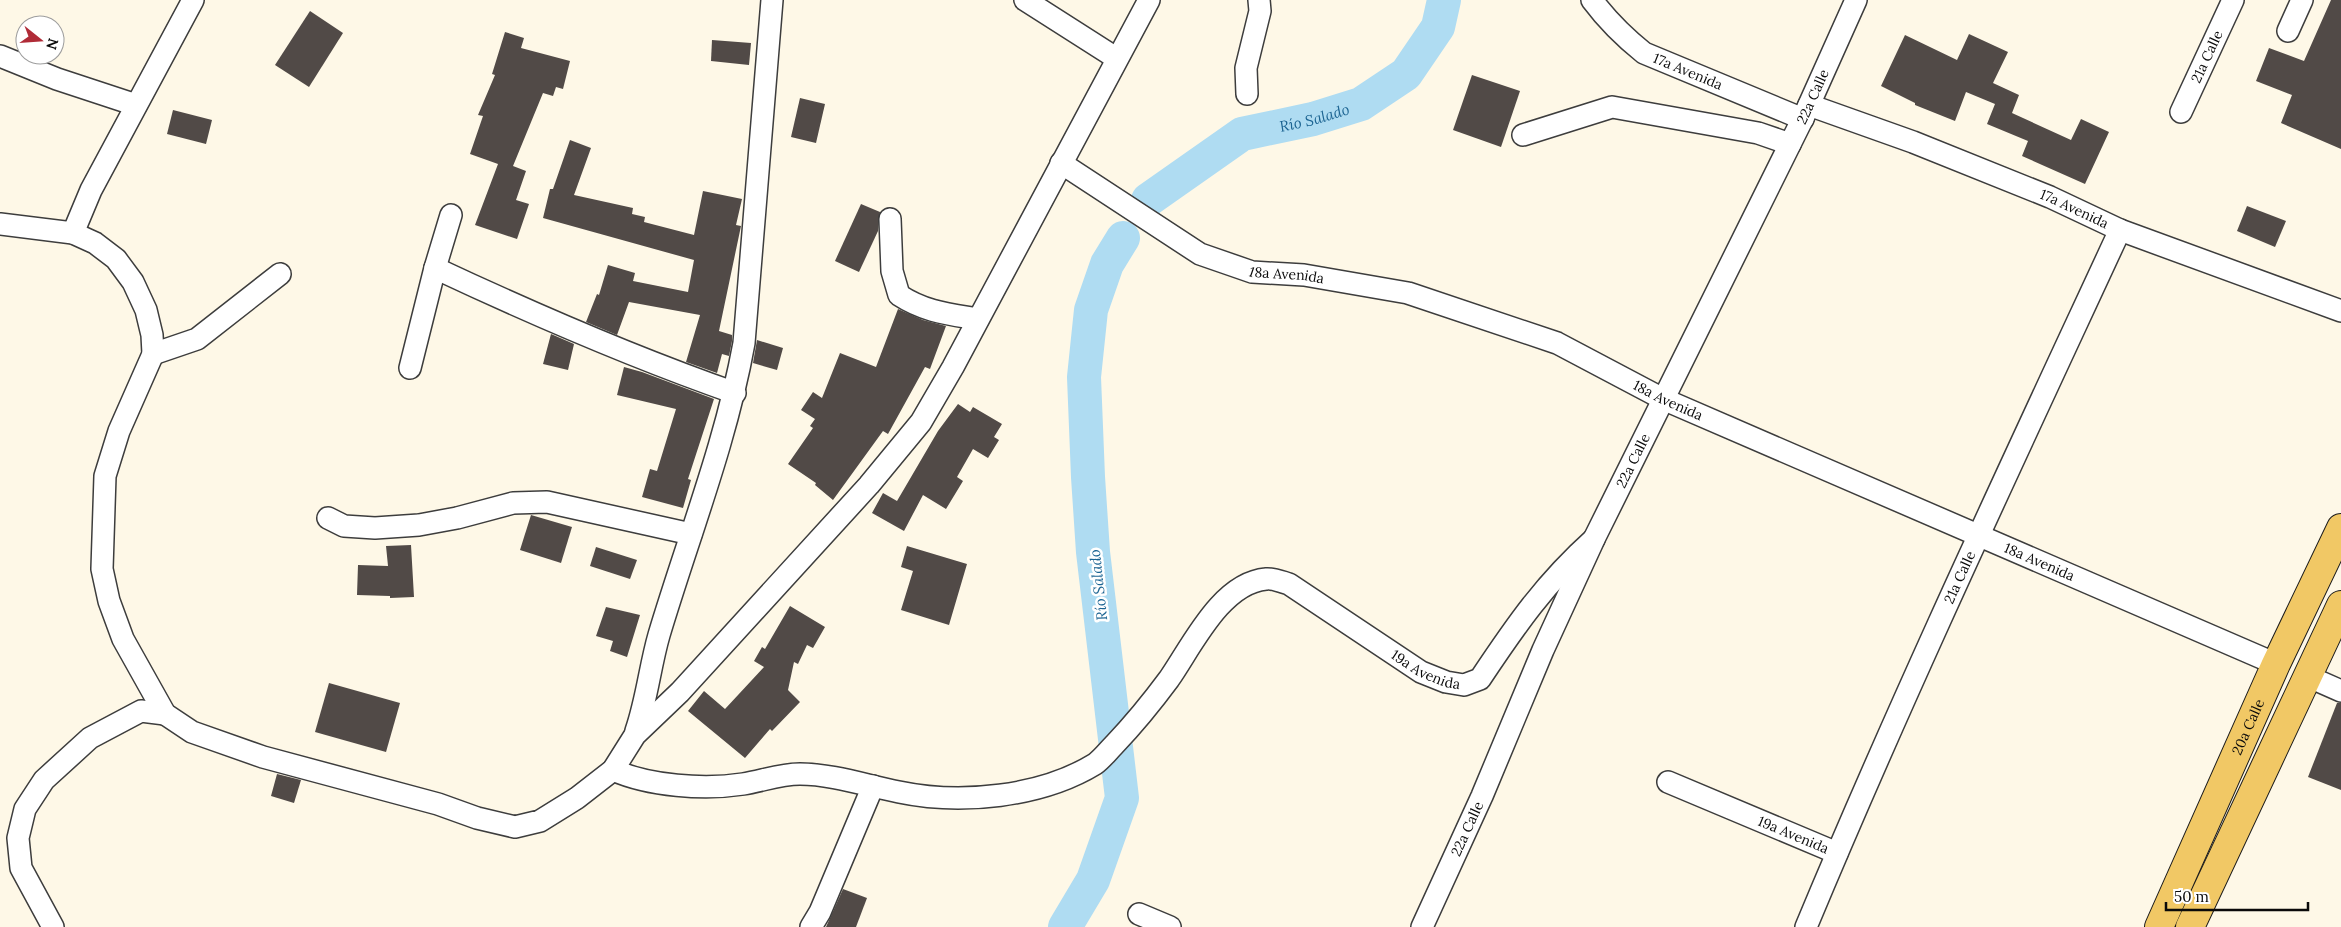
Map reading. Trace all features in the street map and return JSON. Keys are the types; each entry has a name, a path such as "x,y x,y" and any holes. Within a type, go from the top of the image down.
{"main road":[{"name":"20a Calle","path":"2159,927 2276,664 2341,528"},
{"path":"2190,927 2341,605"}],"street":[{"path":"73,233 91,190 193,0"},
{"path":"635,735 648,691 658,637 735,393 744,343 772,0"},
{"path":"1025,0 1116,58"},
{"path":"53,927 21,868 18,838 25,809 44,780 90,738 141,711 165,714 192,732 262,757 438,804 477,818 515,827 540,821 578,798 613,770 635,735 672,699 869,485 920,422 978,319 1116,58 1149,0"},
{"path":"1247,94 1246,68 1260,11 1259,0"},
{"name":"17a Avenida","path":"1592,0 1607,20 1628,41 1644,53 1806,112 1913,142 2050,196 2120,230 2341,312"},
{"name":"22a Calle","path":"1422,927 1482,796 1543,650 1594,539 1806,112 1856,0"},
{"name":"21a Calle","path":"2181,112 2233,0"},
{"path":"2288,31 2302,0"},
{"path":"0,56 57,79 136,105"},
{"path":"1523,135 1612,107 1758,133 1790,144"},
{"name":"18a Avenida","path":"1061,163 1200,254 1252,272 1304,276 1408,293 1557,343 1663,399 2276,664"},
{"path":"410,368 435,268 451,215"},
{"path":"890,218 892,271 899,295 916,306 935,312 978,319"},
{"path":"0,224 73,233 95,243 116,259 133,282 146,310 152,335 153,354 119,431 106,476 102,569 109,601 122,638 165,714"},
{"name":"21a Calle","path":"1806,927 1837,853 1979,535 2120,230"},
{"path":"435,268 586,336 664,368 735,393"},
{"path":"153,354 197,339 280,274"},
{"path":"328,518 344,526 375,528 419,525 457,518 513,503 547,502 691,534"},
{"name":"19a Avenida","path":"872,786 901,793 956,799 1021,792 1061,782 1097,762 1129,730 1169,678 1203,627 1222,604 1244,585 1267,578 1289,584 1421,672 1446,682 1464,685 1480,679 1542,590 1564,566 1594,539"},
{"path":"2307,676 2341,691"},
{"path":"648,691 656,702 661,703 672,699"},
{"path":"613,770 627,776 645,780 701,787 742,784 778,776 801,774 872,786 820,912 811,927"},
{"name":"19a Avenida","path":"1668,782 1837,853"},
{"path":"1139,914 1170,927"}],"building":[{"path":"2331,0 2341,0 2341,149 2281,123 2292,95 2256,81 2269,48 2304,61"},
{"path":"310,11 343,33 309,87 275,65"},
{"path":"505,32 524,38 521,48 570,61 563,89 556,87 553,96 543,93 513,166 526,171 516,200 529,204 517,239 475,225 498,164 470,154 483,116 478,115 495,75 492,74"},
{"path":"1969,34 2008,52 1993,83 2019,95 2012,113 2071,140 2081,119 2109,132 2085,184 2022,156 2028,141 1987,124 1995,104 1966,92 1955,121 1915,105 1915,103 1881,86 1905,35 1957,60"},
{"path":"712,40 751,43 749,65 711,61"},
{"path":"1472,75 1520,91 1501,147 1453,130"},
{"path":"800,98 825,104 816,143 791,137"},
{"path":"173,110 212,120 206,144 167,134"},
{"path":"570,140 591,148 574,195 633,208 632,214 645,217 644,222 694,235 703,191 742,199 736,225 741,226 719,331 732,335 732,341 729,356 722,354 717,373 686,362 700,315 629,302 617,335 586,322 597,294 599,295 608,265 635,273 633,281 688,292 694,260 543,218 550,189 553,189"},
{"path":"861,204 880,212 878,231 859,272 835,261"},
{"path":"2247,206 2286,221 2275,247 2237,231"},
{"path":"898,309 923,320 946,326 930,369 925,367 888,434 883,431 833,500 815,485 816,483 788,464 813,428 810,426 815,419 801,410 813,392 822,398 840,353 876,367"},
{"path":"551,334 574,344 568,370 543,364"},
{"path":"757,340 783,348 777,370 753,363"},
{"path":"624,367 714,399 688,479 691,480 683,508 642,497 650,469 657,471 676,409 617,395"},
{"path":"958,404 970,412 973,407 1002,424 994,437 999,440 988,458 973,449 957,477 963,481 946,509 923,495 904,531 872,513 883,493 897,501 938,431"},
{"path":"531,515 572,527 561,563 520,550"},
{"path":"411,545 414,597 390,598 390,596 357,595 358,565 388,566 386,546"},
{"path":"907,546 967,564 949,625 901,610 913,571 901,567"},
{"path":"596,547 637,560 630,579 590,566"},
{"path":"790,606 825,627 813,648 807,645 798,664 794,662 788,690 800,702 772,731 770,729 745,758 688,711 704,691 725,709 764,667 754,661 762,647 765,649"},
{"path":"606,607 640,615 627,657 610,651 613,641 596,636"},
{"path":"329,683 400,703 386,752 315,732"},
{"path":"2337,703 2341,703 2341,790 2308,777"},
{"path":"277,774 301,780 294,803 271,796"},
{"path":"843,889 867,898 856,927 826,927"}],"waterway":[{"name":"Río Salado","path":"1148,200 1242,134 1313,119 1361,104 1406,74 1438,27 1444,0"},
{"name":"Río Salado","path":"1065,927 1093,880 1122,798 1093,552 1084,377 1091,310 1107,264 1123,238"}]}
